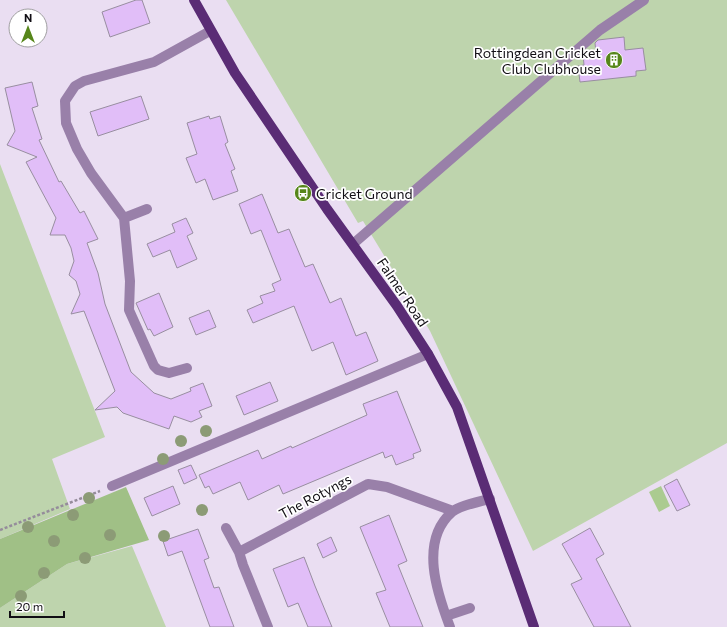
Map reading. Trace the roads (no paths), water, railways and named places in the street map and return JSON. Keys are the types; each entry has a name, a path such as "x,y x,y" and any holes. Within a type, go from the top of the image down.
{"main road":[{"name":"Falmer Road","path":"194,0 210,31 235,73 397,306 428,354 457,407 534,627"}],"street":[{"path":"353,244 600,30 644,0"},
{"path":"188,368 169,374 158,370 151,363 129,310 130,281 124,218 91,173 77,149 66,123 65,101 75,86 84,81 154,62 210,31"},
{"path":"124,218 147,210"},
{"path":"112,486 428,354"},
{"name":"The Rotyngs","path":"239,552 368,484 387,486 453,511"},
{"path":"450,627 436,588 434,557 438,533 453,511 490,499"},
{"path":"226,528 239,552 268,627"},
{"path":"446,616 470,608"}],"place":[{"name":"Rottingdean Cricket Club Clubhouse","path":"614,60"},
{"name":"Cricket Ground","path":"303,193"}]}
